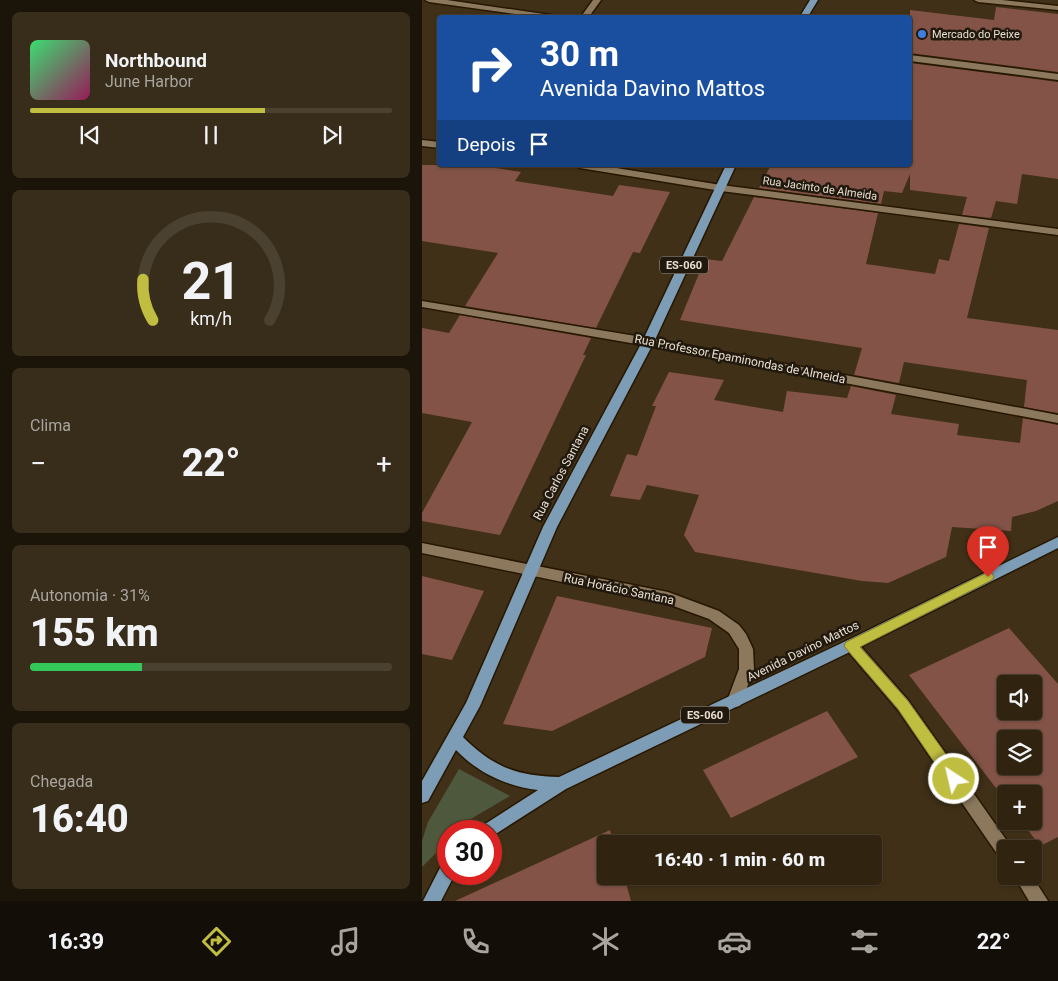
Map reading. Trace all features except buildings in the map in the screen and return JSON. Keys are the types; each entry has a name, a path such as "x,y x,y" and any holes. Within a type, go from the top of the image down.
{"main road":[{"path":"805,15 814,0"},
{"name":"Rua Carlos Santana","path":"422,796 472,706 550,527 648,342 730,167"},
{"name":"Avenida Davino Mattos","path":"560,784 851,646 1058,542"},
{"path":"455,739 472,758 490,770 512,779 535,784 560,784"},
{"name":"ES-060","path":"502,822 560,784"},
{"path":"432,901 440,885"}],"street":[{"path":"429,0 544,15"},
{"path":"586,15 597,0"},
{"path":"978,0 1058,8"},
{"path":"912,58 1058,77"},
{"path":"422,143 437,145"},
{"name":"Rua Jacinto de Almeida","path":"592,167 720,188 1058,232"},
{"name":"Rua Professor Epaminondas de Almeida","path":"422,304 648,342 1058,419"},
{"name":"Rua Horácio Santana","path":"422,548 668,598 696,606 720,619 739,634 747,650 743,681 734,701"},
{"path":"851,646 903,705 997,840"},
{"path":"1028,885 1039,901"}],"green space":[{"path":"459,769 510,796 469,820 437,820 437,852 422,867 422,841 428,822"}],"place":[{"name":"Mercado do Peixe","path":"922,34"}],"route":[{"path":"954,779 903,705 851,646 988,577"}]}
